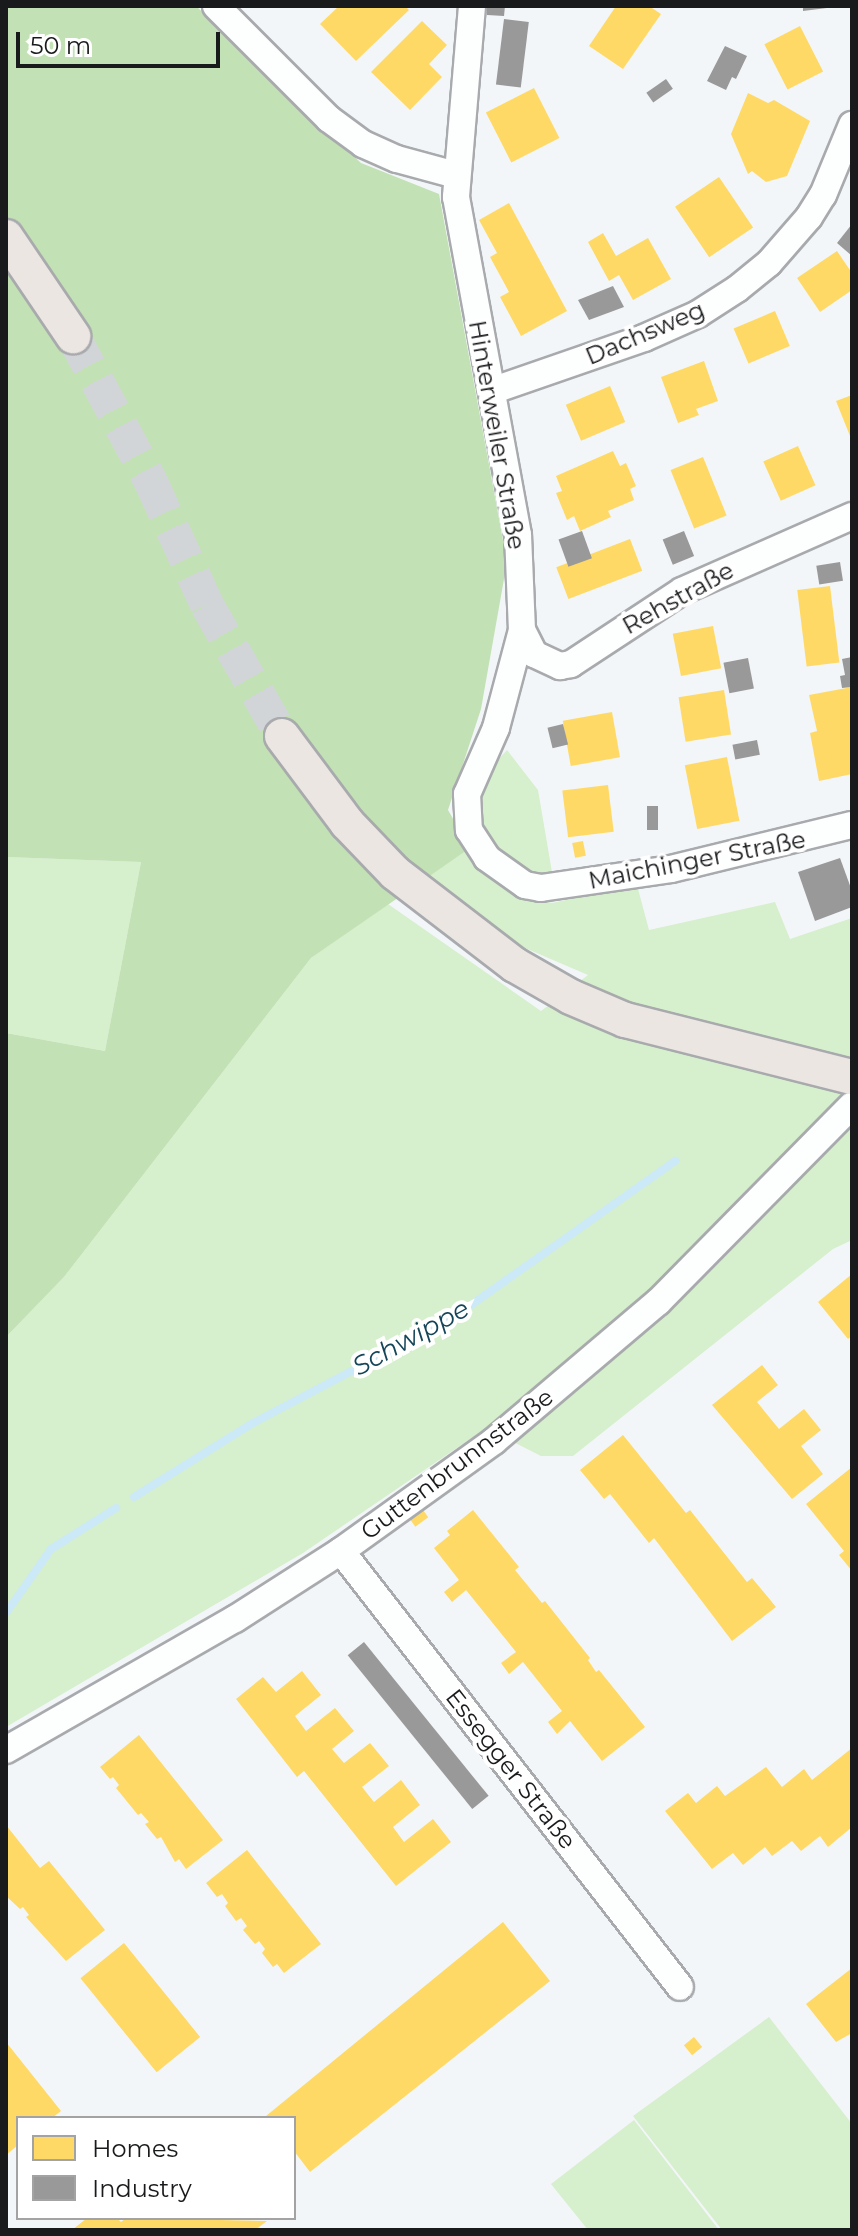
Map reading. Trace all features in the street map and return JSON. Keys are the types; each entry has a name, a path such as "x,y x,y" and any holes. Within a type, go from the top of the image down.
{"main road":[{"path":"6,237 73,336"},
{"path":"282,736 347,823 395,873 515,965 571,997 625,1020 852,1077"}],"street":[{"path":"216,6 329,119 363,144 397,159 456,175"},
{"name":"Hinterweiler Straße","path":"472,6 456,175 459,221 494,390 518,535 522,630 496,728 467,794 466,813 469,830 487,858 525,885 541,888"},
{"name":"Dachsweg","path":"494,390 644,338 698,314 737,289 769,263 809,217 823,195 852,125"},
{"name":"Rehstraße","path":"522,630 534,654 560,666 571,664 682,591 852,516"},
{"name":"Maichinger Straße","path":"541,888 671,869 852,825"},
{"name":"Guttenbrunnstraße","path":"6,1750 189,1648 341,1551 494,1441 648,1311 852,1105"},
{"name":"Essegger Straße","path":"341,1551 680,1987"}],"green space":[{"path":"6,6 196,6 361,163 439,194 507,562 481,709 448,810 470,848 311,958 64,1277 6,1337 6,1033 105,1051 141,862 6,857"},
{"path":"507,750 538,790 553,878 509,871 478,827 475,806 495,763"},
{"path":"470,848 519,893 552,903 637,885 649,930 775,902 790,939 852,918 852,1240 833,1249 573,1456 541,1456 486,1428 303,1553 6,1727 6,1337 64,1277 311,958 388,904 541,1011 588,975 518,945 427,877"},
{"path":"6,857 141,862 105,1051 6,1033"},
{"path":"769,2017 852,2124 852,2230 722,2230 633,2116"},
{"path":"634,2120 719,2230 588,2230 551,2184"}],"building: Homes":[{"path":"339,6 405,6 409,10 356,61 320,24"},
{"path":"616,6 649,6 661,14 623,69 589,46"},
{"path":"422,21 447,45 429,64 442,77 410,110 371,72"},
{"path":"800,26 823,71 788,90 764,44"},
{"path":"534,88 559,138 511,162 486,113"},
{"path":"748,93 768,103 774,100 810,121 787,176 766,182 752,171 748,174 731,134"},
{"path":"719,177 753,228 709,257 675,207"},
{"path":"509,203 567,311 521,336 500,297 509,292 490,257 497,253 479,220"},
{"path":"603,233 616,256 648,238 671,279 633,300 619,275 609,281 588,242"},
{"path":"837,251 852,273 852,290 820,312 797,278"},
{"path":"775,311 790,346 748,364 734,329"},
{"path":"704,361 718,401 696,409 699,415 678,423 661,377"},
{"path":"610,386 625,422 581,441 566,405"},
{"path":"852,395 852,441 836,401"},
{"path":"798,446 815,485 781,501 763,461"},
{"path":"613,451 620,466 626,463 636,486 630,489 634,500 608,511 611,517 580,531 574,516 567,520 556,493 562,491 556,476"},
{"path":"703,457 727,515 694,529 671,470"},
{"path":"630,539 642,571 568,599 556,567"},
{"path":"830,586 839,662 807,666 797,590"},
{"path":"713,626 721,668 681,676 673,634"},
{"path":"852,687 852,774 819,781 810,733 817,731 809,695"},
{"path":"724,690 731,734 686,742 679,697"},
{"path":"612,712 620,757 571,766 563,721"},
{"path":"727,757 739,821 697,829 685,765"},
{"path":"608,785 614,832 568,837 562,791"},
{"path":"583,841 586,856 575,858 572,843"},
{"path":"852,1274 852,1336 848,1339 818,1302"},
{"path":"762,1365 778,1385 757,1402 779,1429 804,1409 821,1430 801,1446 823,1474 792,1499 712,1405"},
{"path":"623,1435 686,1513 690,1510 747,1582 752,1578 776,1607 732,1641 654,1538 649,1543 610,1494 604,1499 580,1470"},
{"path":"852,1467 852,1571 839,1555 844,1551 806,1504"},
{"path":"423,1510 428,1517 415,1527 410,1519"},
{"path":"473,1510 519,1567 515,1570 542,1603 545,1601 590,1658 588,1660 596,1672 599,1670 645,1727 602,1761 570,1721 557,1734 548,1722 562,1711 523,1662 509,1674 501,1663 516,1652 466,1590 452,1602 444,1592 459,1580 434,1548 450,1535 447,1531"},
{"path":"302,1671 321,1695 295,1716 306,1731 335,1708 354,1731 332,1749 344,1763 370,1743 389,1766 362,1787 374,1802 401,1780 420,1805 393,1827 404,1842 433,1819 451,1842 396,1886 304,1771 297,1777 236,1699 263,1677 276,1692"},
{"path":"139,1735 223,1840 186,1869 179,1859 175,1862 161,1837 157,1839 145,1824 149,1822 141,1813 138,1815 116,1788 119,1785 113,1777 110,1779 100,1767"},
{"path":"852,1748 852,1827 828,1847 820,1836 801,1851 792,1841 772,1856 765,1847 743,1865 733,1853 712,1869 665,1811 688,1793 696,1803 717,1786 725,1796 766,1767 782,1787 804,1769 812,1780"},
{"path":"6,1825 40,1868 49,1861 105,1930 66,1961 26,1917 29,1915 23,1907 20,1909 6,1896"},
{"path":"247,1850 321,1944 284,1973 277,1964 273,1967 262,1953 265,1949 259,1941 255,1944 243,1930 247,1926 241,1918 236,1921 225,1906 228,1903 222,1894 217,1897 206,1883"},
{"path":"503,1922 550,1981 310,2172 296,2154 296,2116 266,2116"},
{"path":"124,1943 200,2037 157,2072 80,1978"},
{"path":"852,1968 852,2033 836,2042 806,2004"},
{"path":"694,2037 702,2047 692,2055 684,2045"},
{"path":"6,2042 61,2111 55,2116 16,2116 16,2147 6,2155"},
{"path":"84,2220 267,2221 255,2230 72,2230"}],"building: Industry":[{"path":"487,6 505,6 504,16 487,15"},
{"path":"803,6 827,6 827,8 803,11"},
{"path":"504,19 529,22 521,88 496,85"},
{"path":"725,46 747,56 736,79 732,77 726,90 707,81"},
{"path":"666,79 673,89 653,103 646,93"},
{"path":"852,224 852,256 837,243"},
{"path":"613,286 624,307 589,320 578,300"},
{"path":"582,531 592,558 568,567 559,540"},
{"path":"684,531 694,556 673,565 663,540"},
{"path":"840,562 843,581 819,585 816,566"},
{"path":"852,657 852,687 842,688 840,676 845,675 842,659"},
{"path":"748,658 754,688 729,693 723,663"},
{"path":"563,724 568,744 553,748 547,728"},
{"path":"757,740 760,755 735,759 732,745"},
{"path":"647,806 658,806 658,830 647,830"},
{"path":"840,858 852,891 852,907 815,921 798,872"},
{"path":"364,1642 489,1796 472,1809 348,1655"}],"waterway":[{"name":"Schwippe","path":"134,1497 253,1423 454,1317 675,1161"},
{"name":"Schwippe","path":"6,1613 51,1549 116,1508"}],"tunnel":[{"path":"73,336 151,482 207,605 282,736"}]}
